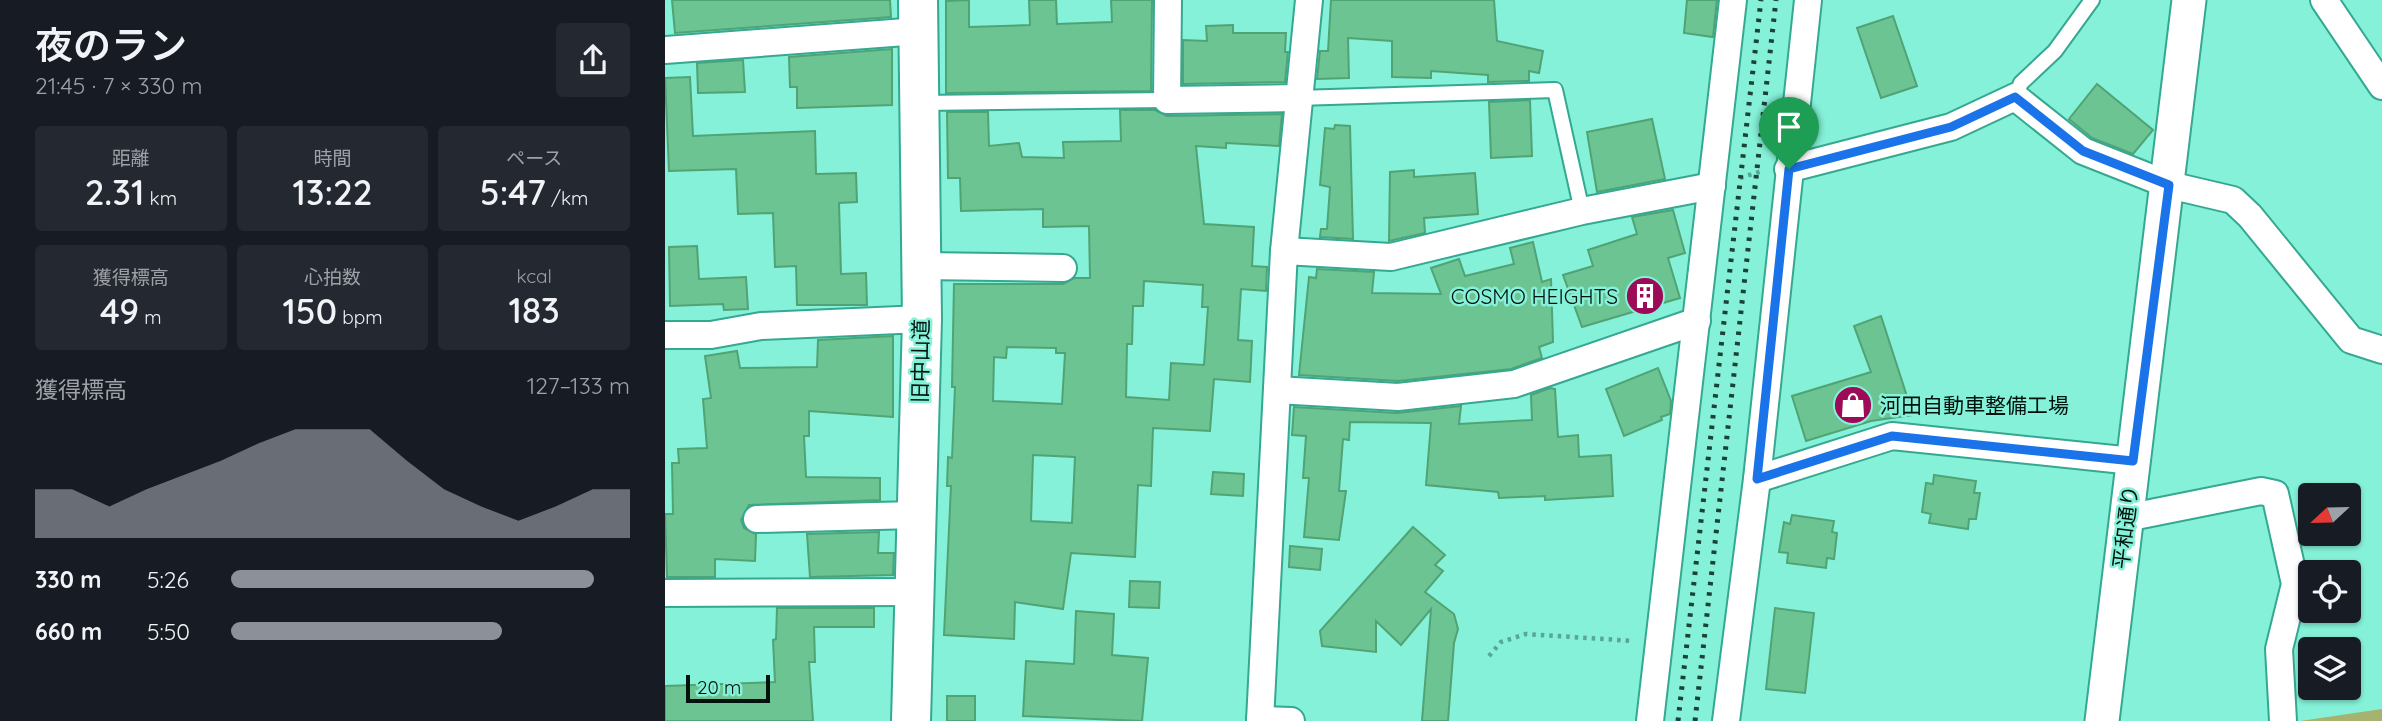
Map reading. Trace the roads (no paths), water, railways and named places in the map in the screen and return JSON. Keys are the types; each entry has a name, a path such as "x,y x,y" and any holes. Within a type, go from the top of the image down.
{"main road":[{"name":"旧中山道","path":"911,721 922,319 919,15"}],"street":[{"path":"1168,0 1167,100 1297,97"},
{"path":"1291,721 1260,720 1285,251 1297,97 1309,0"},
{"path":"1650,721 1733,0"},
{"path":"1726,721 1757,479 1808,0"},
{"name":"平和通り","path":"2102,721 2169,185 2189,0"},
{"path":"2324,0 2382,86"},
{"path":"665,50 919,15"},
{"path":"1789,166 1951,127 2015,97 2083,151 2169,185 2233,200 2250,216 2351,340 2382,350"},
{"path":"1285,251 1391,257 1582,211 1712,186"},
{"path":"921,266 1063,268"},
{"path":"665,335 711,335 761,326 922,319"},
{"path":"1277,390 1398,397 1514,384 1697,321"},
{"path":"1757,479 1892,436 2133,461"},
{"path":"2126,518 2261,491 2275,494 2295,584 2279,649 2283,721"},
{"path":"757,519 916,515"},
{"path":"665,593 914,592"}],"lane":[{"path":"2015,97 2021,83 2055,51 2092,0"},
{"path":"1297,97 1555,90 1582,211"},
{"path":"920,103 1167,100"}],"railway":[{"path":"1678,721 1761,0"},
{"path":"1695,721 1776,0"}],"place":[{"name":"COSMO HEIGHTS","path":"1645,296"},
{"name":"河田自動車整備工場","path":"1853,405"}]}
